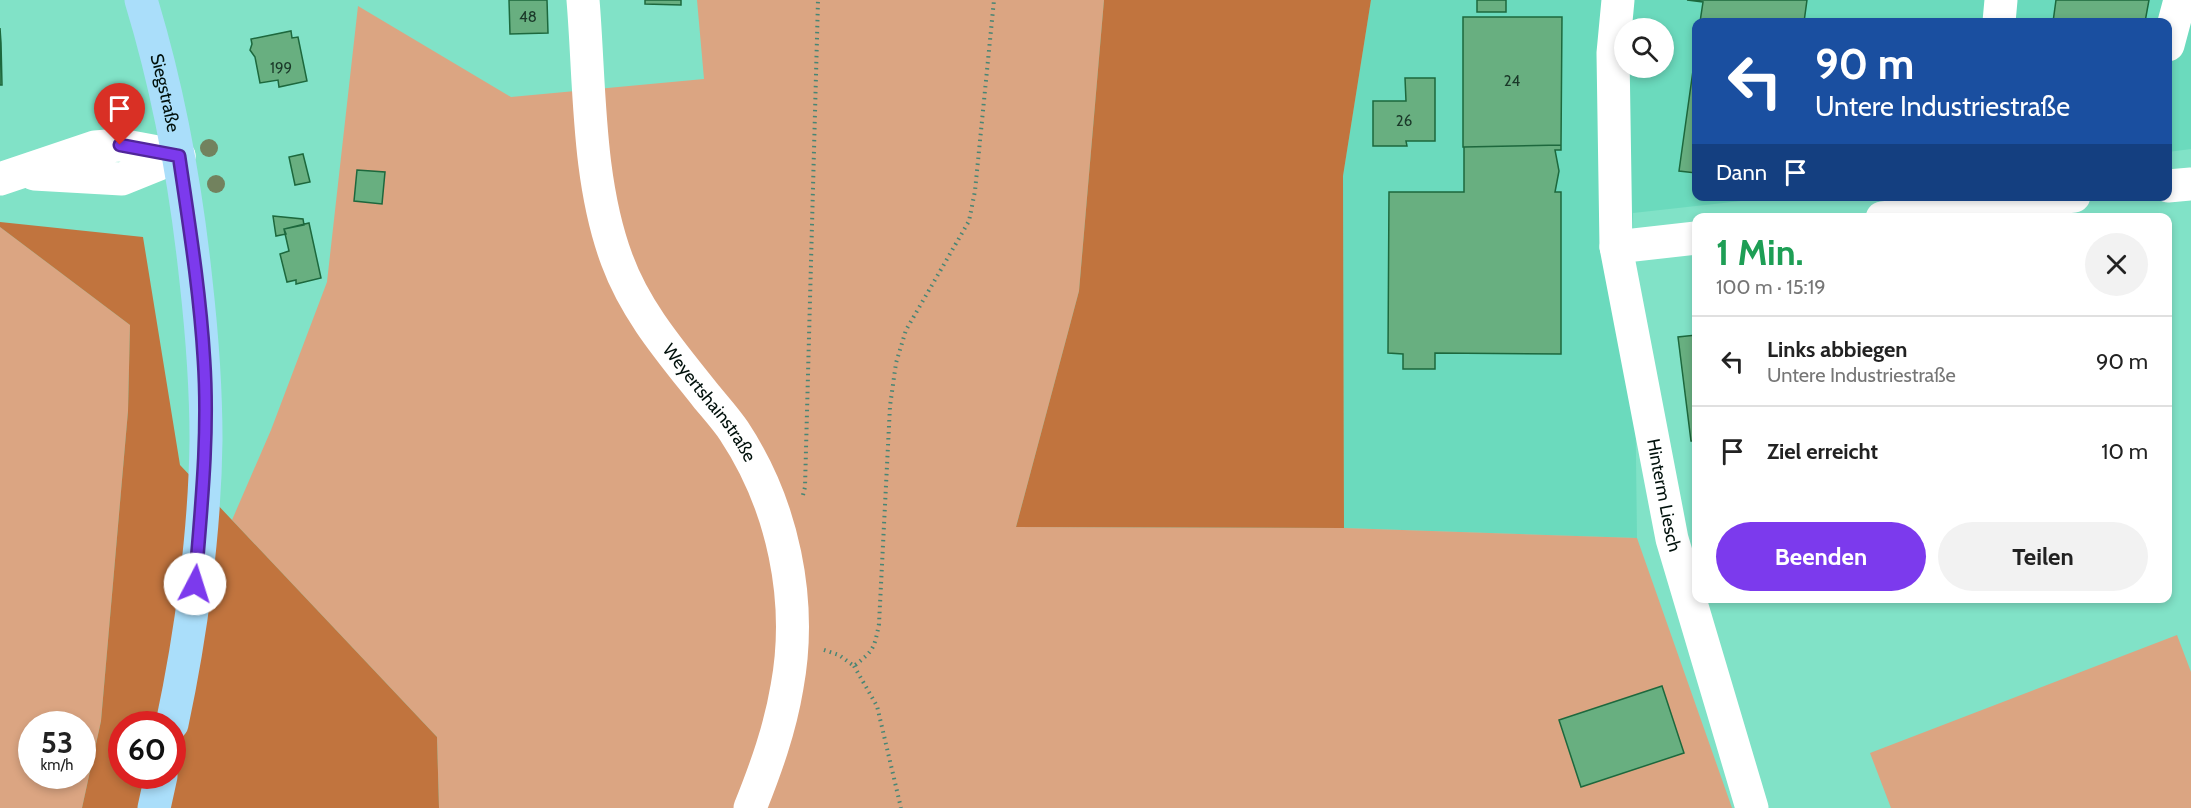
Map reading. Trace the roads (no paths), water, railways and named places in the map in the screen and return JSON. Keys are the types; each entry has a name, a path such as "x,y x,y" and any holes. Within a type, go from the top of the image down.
{"main road":[{"name":"Siegstraße","path":"141,0 158,54 179,156 193,252 204,360 206,441 195,584 175,711"},
{"path":"154,808 158,789"}],"street":[{"name":"Weyertshainstraße","path":"583,0 594,159 607,225 617,260 634,296 656,333 734,431 767,495 787,560 791,594 792,646 788,686 768,762 750,808"},
{"name":"Hinterm Liesch","path":"1618,0 1613,53 1616,246 1672,539 1752,808"},
{"path":"1999,18 2001,0"},
{"path":"2172,30 2180,0"},
{"path":"7,176 122,179 179,156"},
{"path":"2172,186 2191,184"},
{"path":"1926,213 2030,201"},
{"path":"1616,246 1692,238"}]}
